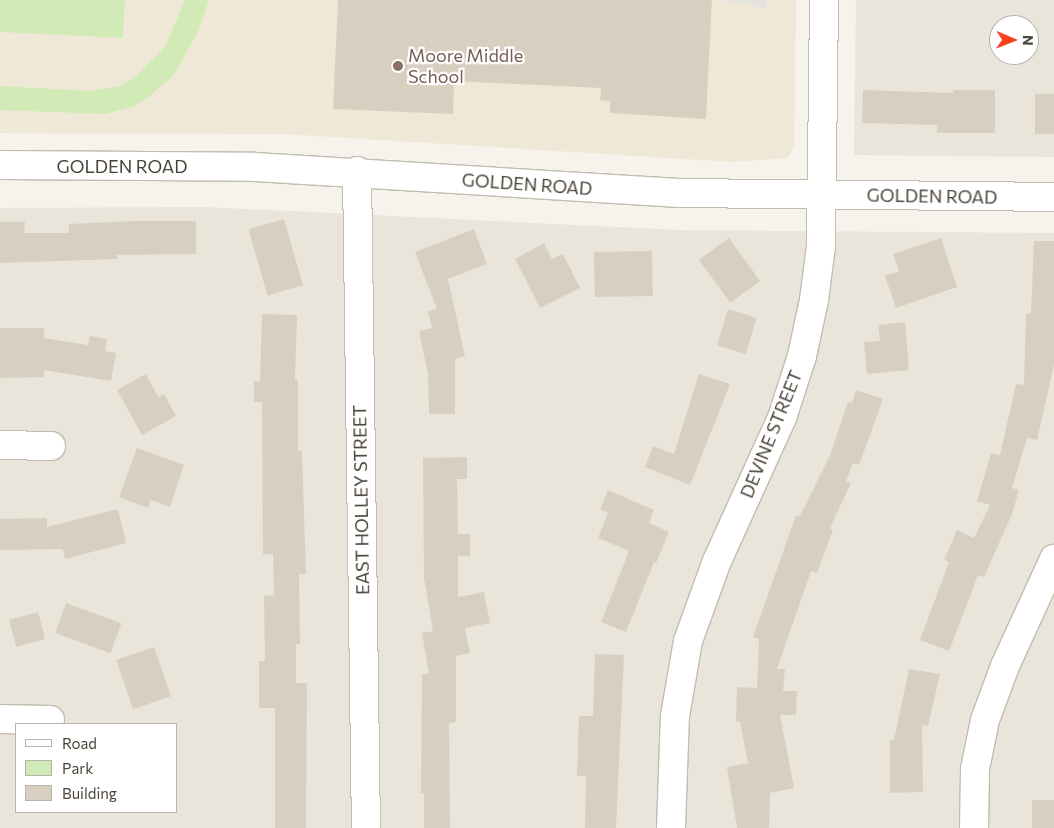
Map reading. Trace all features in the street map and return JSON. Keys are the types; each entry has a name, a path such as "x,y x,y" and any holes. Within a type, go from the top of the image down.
{"street":[{"name":"DEVINE STREET","path":"671,828 675,716 688,641 717,561 782,418 802,356 819,273 822,195 824,0"},
{"name":"GOLDEN ROAD","path":"0,165 255,167 357,171 671,193 1054,198"},
{"name":"EAST HOLLEY STREET","path":"357,171 366,828"},
{"path":"0,445 51,446"},
{"path":"974,828 975,769 985,720 1005,666 1054,559"},
{"path":"0,719 50,720"}],"shaded area":[{"name":"Moore Middle School","path":"0,0 796,0 794,147 787,158 733,162 284,134 0,133"},
{"path":"719,0 768,0 764,11 750,4"},
{"path":"856,0 1054,0 1054,157 854,155"},
{"path":"206,207 679,230 1054,233 1054,828 0,828 0,208"}],"green space":[{"path":"0,0 125,0 123,38 0,32"},
{"path":"185,0 209,0 199,30 173,76 147,98 134,106 105,114 0,110 0,86 91,91 120,86 133,79 165,47"}],"building":[{"path":"338,0 712,0 706,119 610,113 610,101 600,100 601,88 454,81 453,114 333,109"},
{"path":"863,90 953,93 953,90 995,90 995,133 937,133 937,125 862,123"},
{"path":"1035,94 1054,94 1054,134 1035,134"},
{"path":"284,219 303,285 267,296 248,229"},
{"path":"196,221 196,254 117,255 117,259 0,263 0,222 25,222 24,233 69,233 69,224"},
{"path":"474,229 487,264 448,279 465,356 455,359 455,414 429,414 428,374 419,331 432,328 428,311 437,309 415,252"},
{"path":"729,238 760,281 730,303 699,260"},
{"path":"941,238 957,287 896,308 885,276 899,271 893,254"},
{"path":"1034,241 1054,241 1054,365 1037,440 1027,438 1012,488 1019,490 1012,514 984,577 978,575 949,651 920,640 949,562 944,560 957,530 974,538 990,505 977,501 991,453 1000,455 1016,384 1024,385 1026,314 1031,314"},
{"path":"544,243 552,259 563,254 580,288 540,308 515,259"},
{"path":"652,251 653,296 595,297 594,252"},
{"path":"728,309 757,318 746,354 717,345"},
{"path":"262,314 297,315 295,380 298,380 298,451 302,451 306,574 299,574 300,644 296,644 296,683 307,683 306,828 275,828 275,708 259,708 259,661 265,661 264,596 274,595 273,554 263,554 262,402 254,402 254,381 260,381"},
{"path":"905,322 909,370 867,374 864,342 880,341 878,325"},
{"path":"0,328 44,328 44,338 88,345 90,336 107,339 105,351 116,353 111,381 44,370 44,377 0,378"},
{"path":"146,374 158,397 164,394 176,416 142,435 117,390"},
{"path":"699,374 730,384 690,485 645,467 653,446 674,454"},
{"path":"856,390 883,399 859,465 853,463 846,481 851,483 830,528 833,530 817,573 811,571 777,669 785,669 783,691 797,691 796,715 780,715 794,788 770,793 769,828 737,828 727,767 748,763 740,722 736,722 737,687 757,688 759,639 753,637 796,515 800,516 830,455 848,402 852,403"},
{"path":"137,448 184,465 170,507 151,500 148,508 119,497"},
{"path":"467,457 467,479 457,479 458,534 470,534 470,556 458,556 458,597 484,592 490,623 465,628 470,653 456,656 456,722 449,723 450,828 424,828 424,793 421,793 422,674 429,674 422,633 433,631 424,578 423,458"},
{"path":"608,490 654,510 649,523 669,532 656,563 654,562 626,632 601,622 629,551 598,538 608,513 600,509"},
{"path":"118,509 126,543 65,559 63,549 0,550 0,519 47,518 47,527"},
{"path":"66,603 121,623 110,653 55,633"},
{"path":"38,612 45,639 16,647 9,620"},
{"path":"154,647 171,696 133,709 116,660"},
{"path":"595,654 624,655 616,828 585,828 586,776 577,776 579,716 593,716"},
{"path":"909,669 940,674 928,726 922,725 923,792 890,793 890,740 894,740"},
{"path":"1032,800 1054,800 1054,828 1032,828"}],"place":[{"name":"Moore Middle School","path":"398,66"}]}
